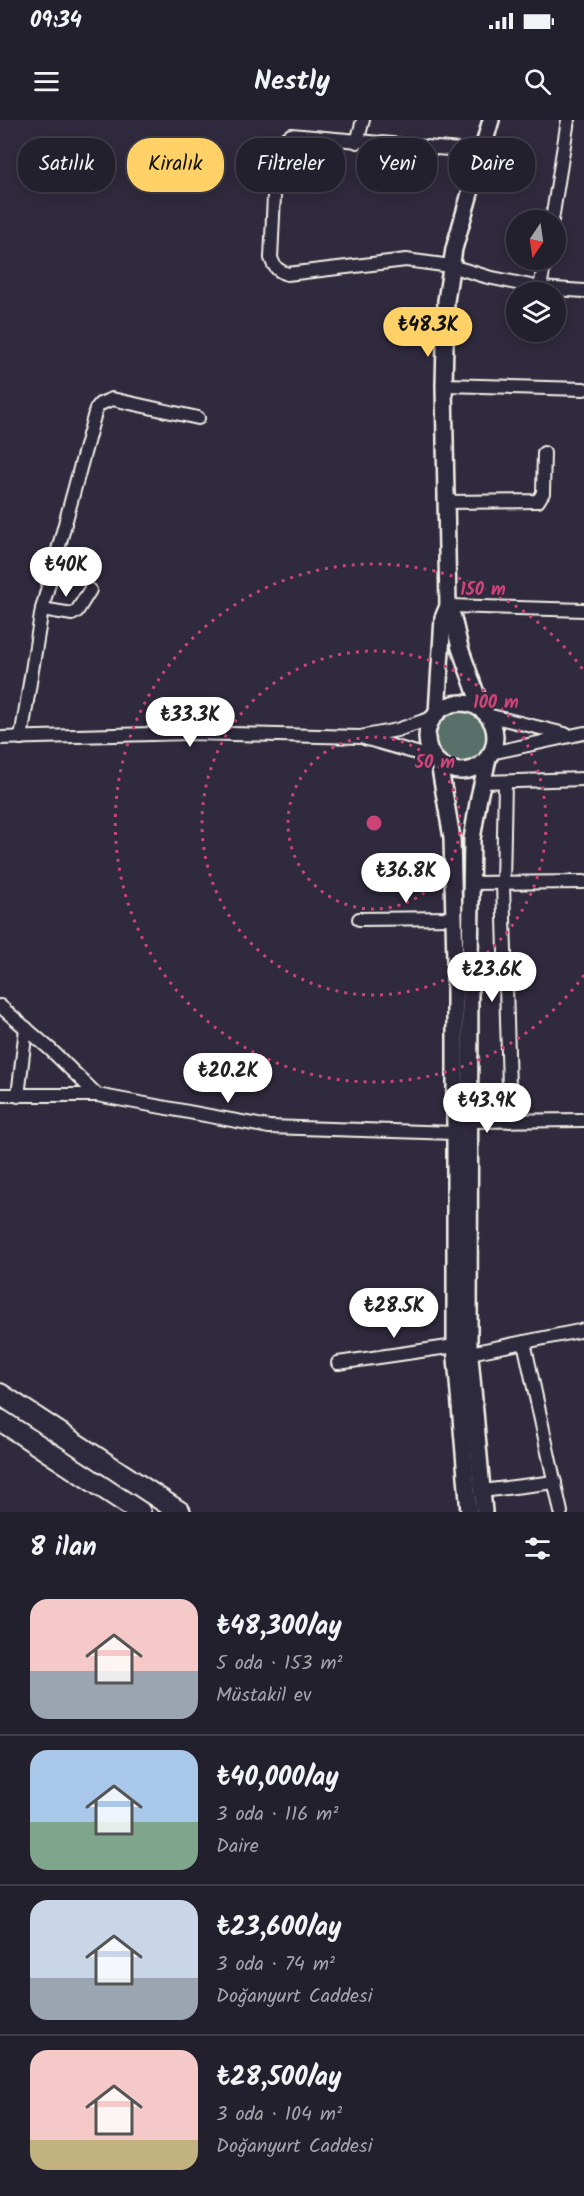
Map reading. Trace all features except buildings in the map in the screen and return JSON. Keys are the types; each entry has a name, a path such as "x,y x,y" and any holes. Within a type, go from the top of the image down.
{"main road":[{"path":"0,1394 180,1512"},
{"path":"0,1420 140,1512"}],"street":[{"path":"358,138 363,120"},
{"path":"486,138 491,120"},
{"path":"554,210 568,120"},
{"path":"357,142 291,135 280,143 276,155 271,258 276,269 287,274 406,261 450,266 515,282"},
{"path":"471,192 450,266 445,309 445,502 448,606 460,648 495,735 472,839 471,883 470,1353 484,1512"},
{"path":"566,290 584,291"},
{"path":"444,385 584,389"},
{"path":"21,738 42,609 94,416 100,404 112,399 198,418"},
{"path":"445,502 538,501 543,493 543,453"},
{"path":"42,609 72,614 90,590"},
{"path":"448,606 584,610"},
{"path":"448,606 443,618 434,715 427,738 430,752 437,761 452,838 455,1133 454,1346 469,1512"},
{"path":"0,738 190,733 360,737 397,730 434,715 448,705 463,703 485,713 569,735"},
{"path":"360,737 437,761 452,770 466,770 479,765 490,754 569,735 584,734"},
{"path":"483,782 584,779"},
{"path":"505,782 503,884 510,1121"},
{"path":"471,883 584,882"},
{"path":"359,920 454,918"},
{"path":"0,1006 97,1095"},
{"path":"18,1096 26,1028"},
{"path":"0,1095 97,1095 269,1126 455,1133"},
{"path":"470,1121 584,1120"},
{"path":"470,1353 584,1330"},
{"path":"524,1342 561,1512"},
{"path":"338,1362 454,1346"},
{"path":"482,1491 555,1482"}],"green space":[{"path":"455,709 467,709 477,713 485,721 489,737 485,753 477,761 467,765 455,765 445,761 437,753 433,743 433,731 437,721 445,713"}]}
